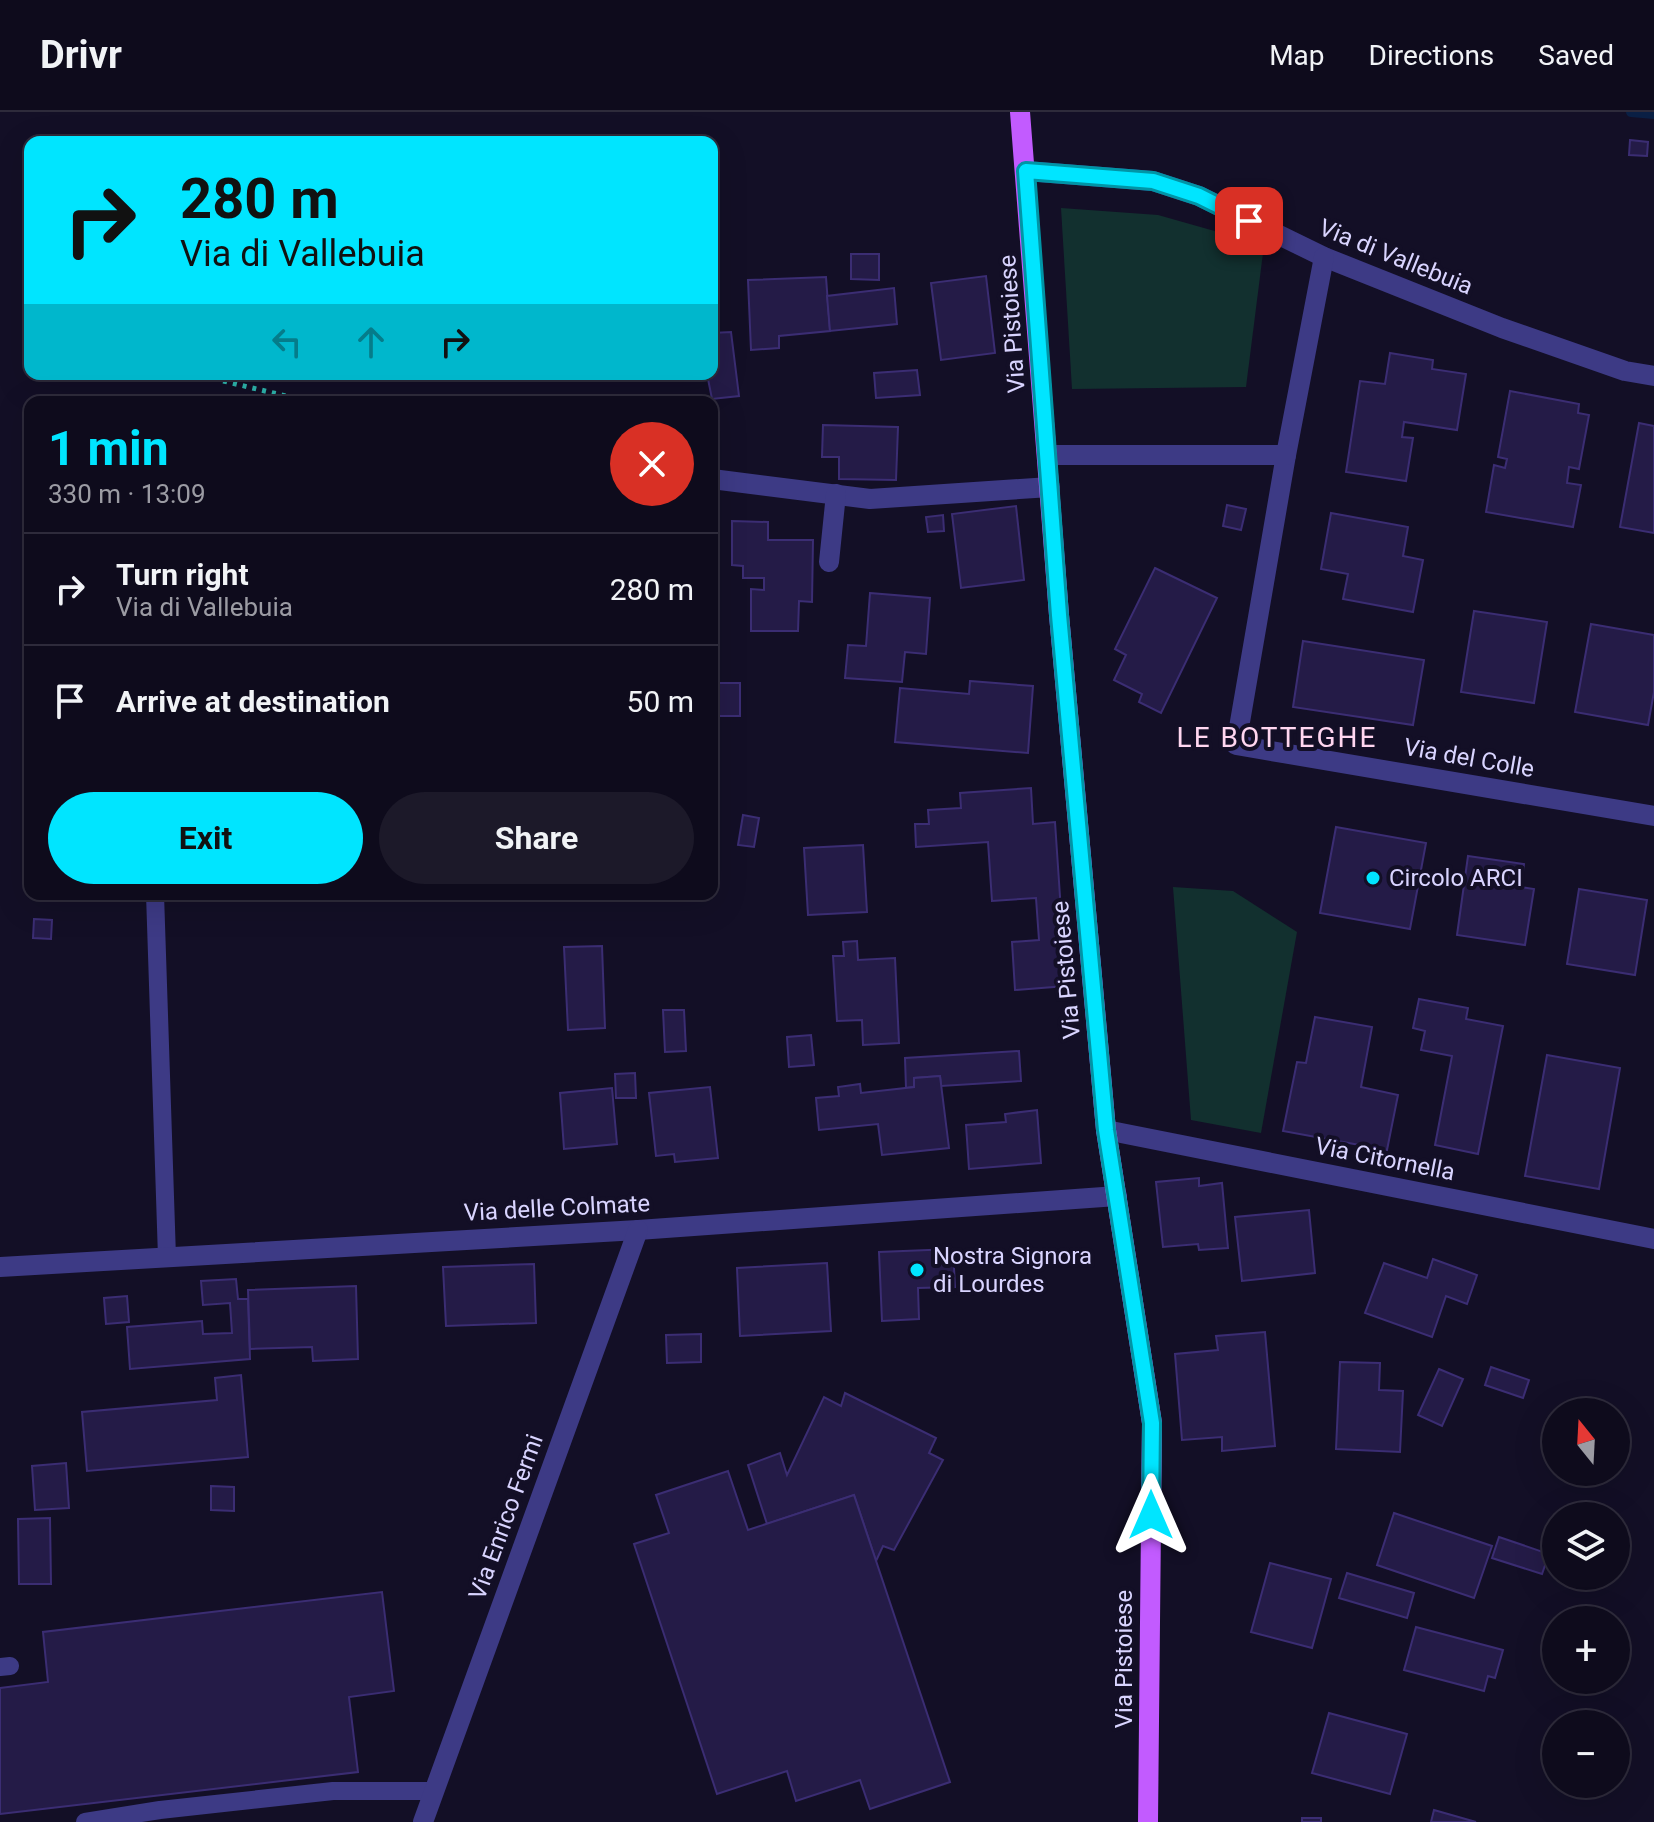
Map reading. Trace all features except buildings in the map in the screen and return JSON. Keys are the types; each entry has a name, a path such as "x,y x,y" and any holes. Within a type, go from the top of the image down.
{"main road":[{"name":"Via Pistoiese","path":"1020,112 1106,1130 1152,1423 1148,1822"}],"street":[{"name":"Via di Vallebuia","path":"1026,171 1153,181 1199,196 1324,257 1502,328 1625,371 1654,376"},
{"name":"Via del Colle","path":"1324,257 1236,745 1654,816"},
{"path":"1048,455 1286,455"},
{"path":"718,480 870,499 1050,487"},
{"path":"829,562 836,494"},
{"name":"Via Citornella","path":"1106,1130 1654,1239"},
{"name":"Via delle Colmate","path":"0,1267 638,1230 1117,1196"},
{"name":"Via Enrico Fermi","path":"423,1822 638,1230"}],"lane":[{"path":"155,900 167,1257"},
{"path":"85,1822 160,1810 333,1791 434,1791"}],"path":[{"path":"219,380 286,396"}],"green space":[{"path":"1061,208 1158,215 1264,245 1246,387 1072,389"},
{"path":"1173,887 1233,891 1297,932 1261,1133 1191,1120"}],"waterway":[{"path":"1631,112 1654,114"}],"place":[{"name":"Circolo ARCI","path":"1373,878"},
{"name":"Nostra Signora di Lourdes","path":"917,1270"}],"district":[{"name":"LE BOTTEGHE","path":"1277,737"}],"route":[{"path":"1151,1515 1152,1423 1106,1130 1059,615 1026,171 1153,181 1199,196 1249,221"}]}
